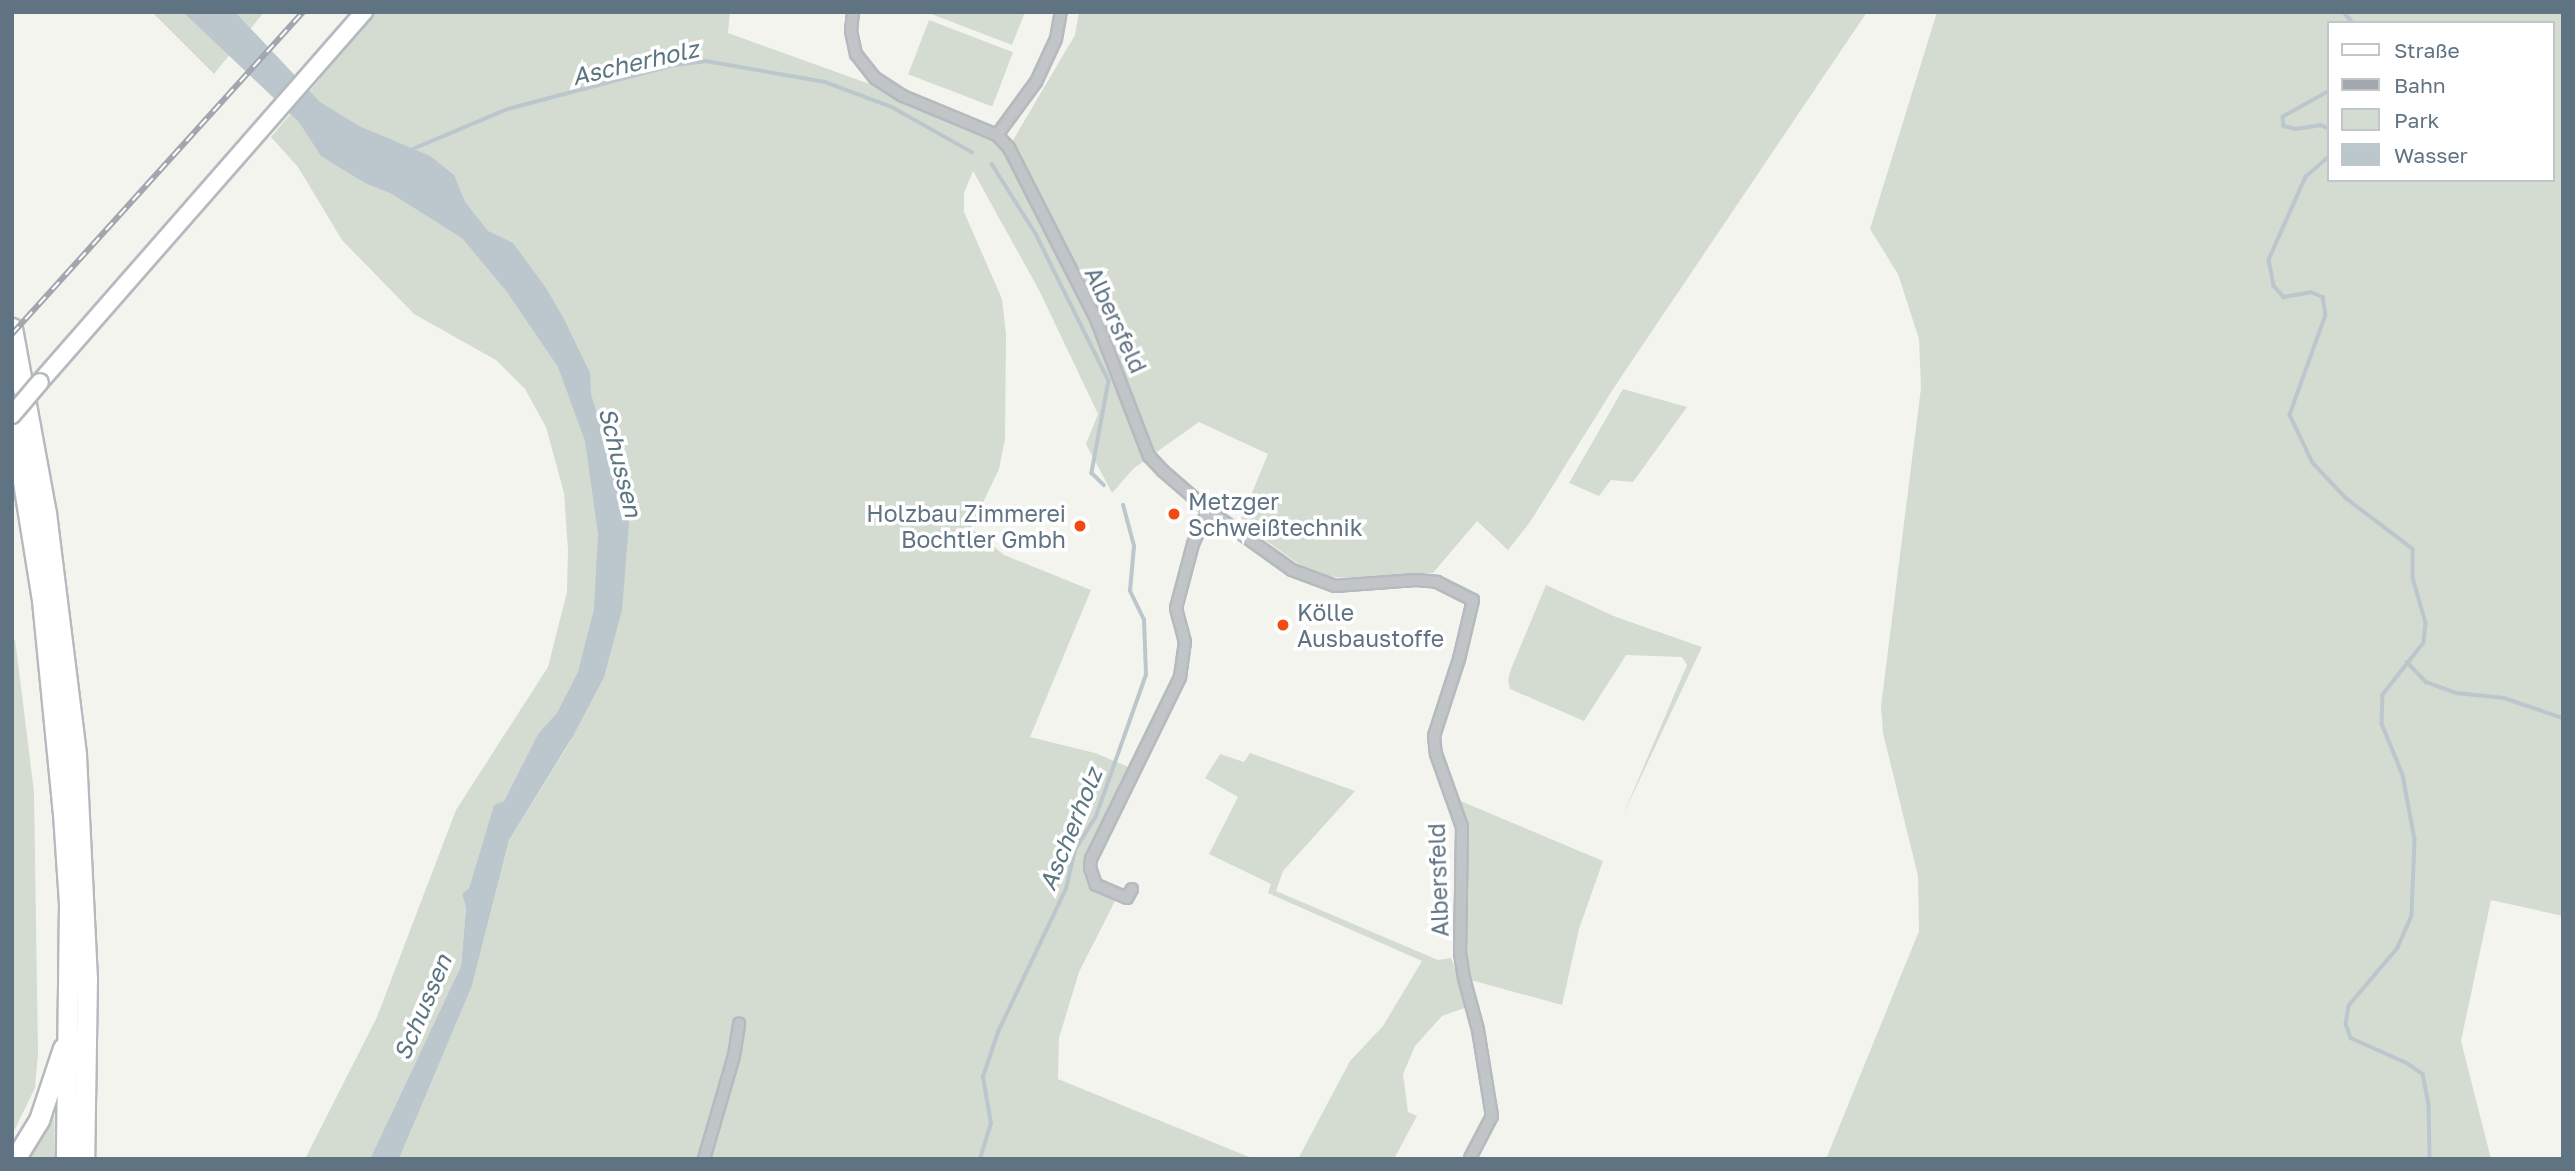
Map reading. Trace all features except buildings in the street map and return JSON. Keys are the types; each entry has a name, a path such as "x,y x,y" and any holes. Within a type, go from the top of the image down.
{"highway":[{"path":"12,328 38,462 68,674 81,839 78,1034 72,1057 66,1159"},
{"path":"12,414 42,600 56,726 78,1034"},
{"path":"15,1159 72,1057"},
{"path":"72,1057 84,1159"}],"street":[{"path":"12,414 364,12"},
{"path":"853,12 850,31 856,54 874,78 903,96 997,135 1036,82 1056,38 1061,12"},
{"name":"Albersfeld","path":"997,135 1009,148 1096,320 1149,456 1208,510 1292,570 1335,586 1416,580 1437,582 1473,600 1459,659 1434,736 1436,754 1462,827 1460,953 1478,1030 1492,1116 1470,1158"},
{"path":"1132,889 1127,898 1096,885 1090,869 1091,859 1180,677 1185,642 1176,608 1193,544 1208,510"},
{"path":"704,1159 734,1056 739,1023"}],"green space":[{"path":"152,12 264,12 214,74"},
{"path":"364,12 730,12 728,33 903,96 997,135 1009,147 1075,35 1079,12 1867,12 1615,386 1530,522 1508,550 1477,521 1433,573 1347,578 1314,575 1240,522 1268,454 1199,422 1134,468 1112,493 1086,444 1098,414 1039,290 973,171 964,193 964,212 1002,299 1006,334 1005,439 999,469 971,528 1004,555 1091,590 1030,737 1095,753 1136,770 1091,859 1091,878 1118,895 1079,972 1059,1038 1058,1079 1254,1159 399,1159 472,986 509,840 572,739 538,734 504,801 494,806 469,888 462,894 466,908 461,966 370,1159 305,1159 377,1017 456,810 548,667 567,592 568,550 564,493 546,427 525,389 496,360 414,314 342,240 298,167 271,137 320,79 306,77"},
{"path":"926,12 1025,12 1012,45"},
{"path":"1937,12 2563,12 2563,916 2491,900 2461,1041 2491,1159 1826,1159 1919,931 1918,876 1883,733 1881,706 1921,388 1919,339 1898,274 1870,229"},
{"path":"929,20 1013,52 992,106 908,74"},
{"path":"1623,389 1687,407 1633,482 1611,480 1599,496 1569,483"},
{"path":"1546,585 1616,617 1702,647 1623,815 1687,665 1682,657 1626,655 1584,721 1510,689 1508,680 1511,669"},
{"path":"15,639 34,792 38,1054 35,1088 12,1135 12,645"},
{"path":"1250,753 1355,791 1283,871 1276,891 1438,960 1451,958 1470,1006 1442,1016 1415,1046 1403,1074 1408,1112 1417,1116 1394,1159 1298,1159 1350,1061 1383,1026 1422,961 1268,893 1271,884 1209,854 1238,797 1205,778 1220,754 1244,762"},
{"path":"1458,800 1603,861 1579,929 1562,1005 1467,979 1462,950 1469,844"},
{"path":"54,1100 55,1159 27,1159 39,1140"}],"water":[{"path":"183,12 235,12 320,102 359,126 430,156 454,175 465,202 488,231 513,243 546,288 563,317 590,373 591,394 629,523 622,610 604,677 572,738 509,840 472,986 399,1159 370,1159 461,966 466,908 462,894 469,888 494,805 504,801 538,734 557,713 578,672 594,609 598,534 585,441 558,367 507,292 462,238 392,194 365,183 321,156 299,122"}],"waterway":[{"path":"2344,12 2351,21"},
{"name":"Ascherholz","path":"408,151 508,109 675,65 706,61 825,82 892,107 972,152"},
{"path":"2326,93 2283,117 2284,126 2296,129 2320,125 2326,127"},
{"path":"2326,160 2306,177 2269,260 2274,286 2284,297 2311,292 2323,297 2326,315 2290,415 2313,463 2346,498 2413,549 2413,578 2426,623 2424,643 2383,695 2382,724 2403,775 2415,840 2412,916 2398,948 2349,1006 2346,1024 2351,1038 2407,1063 2423,1074 2429,1105 2430,1159"},
{"name":"Ascherholz","path":"992,164 1036,234 1109,381 1092,473 1104,485"},
{"name":"Ascherholz","path":"980,1159 991,1124 983,1077 998,1032 1066,889 1075,850 1096,816 1146,675 1144,620 1130,591 1134,546 1123,505"},
{"path":"2407,662 2426,682 2457,693 2504,698 2563,718"}],"railway":[{"path":"12,334 303,12"}],"place":[{"name":"Metzger Schweißtechnik","path":"1174,514"},
{"name":"Holzbau Zimmerei Bochtler Gmbh","path":"1080,526"},
{"name":"Kölle Ausbaustoffe","path":"1283,625"}],"water label":[{"name":"Schussen","path":"621,462"},
{"name":"Schussen","path":"422,1007"}]}
